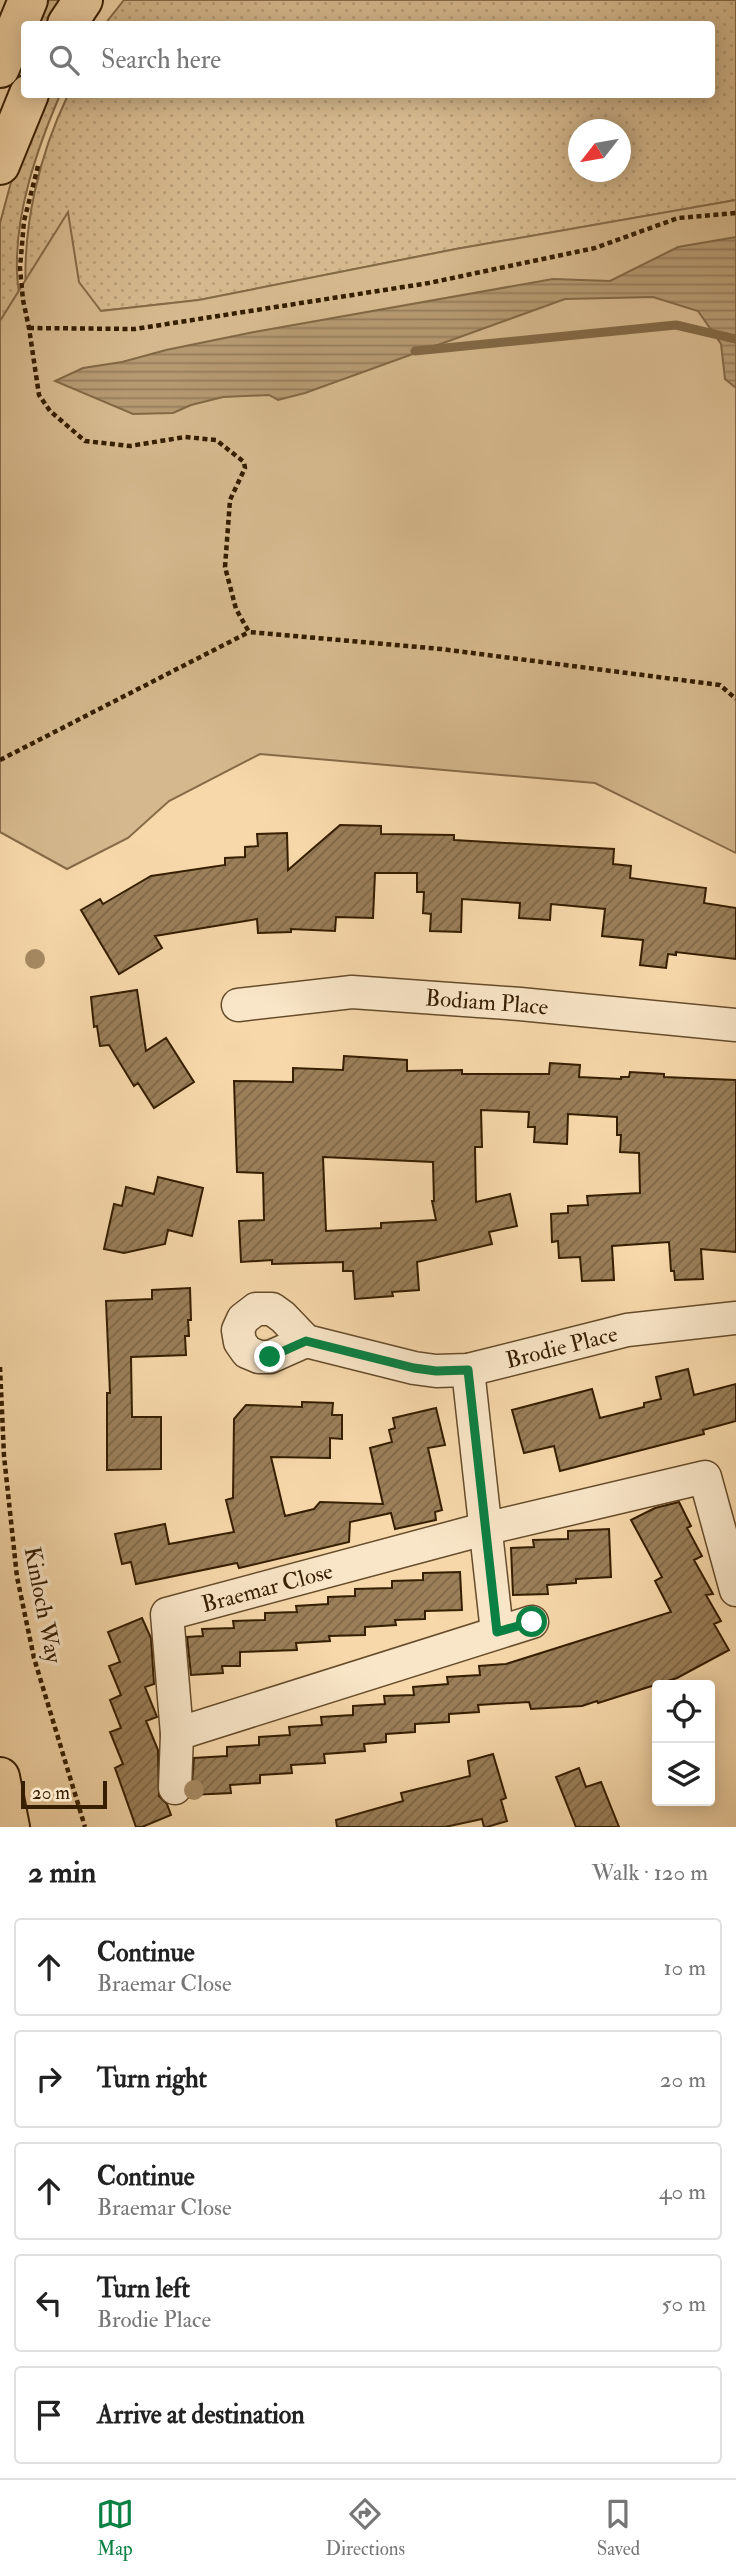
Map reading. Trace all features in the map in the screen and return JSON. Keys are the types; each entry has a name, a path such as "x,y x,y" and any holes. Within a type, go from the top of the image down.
{"highway":[{"path":"0,68 28,0"},
{"path":"69,21 83,0"},
{"path":"0,165 27,98"},
{"path":"0,1777 9,1827"}],"street":[{"name":"Bodiam Place","path":"239,1005 352,992 520,1004 736,1026"},
{"name":"Brodie Place","path":"306,1341 414,1368 436,1371 468,1370 627,1330 736,1318"},
{"path":"468,1370 497,1632"},
{"name":"Braemar Close","path":"175,1788 177,1734 167,1614 484,1529 705,1477 736,1590"},
{"path":"177,1734 532,1622"}],"path":[{"path":"40,159 24,221 20,268 39,395 51,411 85,441 130,446 185,437 216,440 244,462 245,468 230,500 225,568 236,609 249,632"},
{"path":"29,328 135,329 429,283 595,247 678,218 736,214"},
{"path":"0,760 249,632 441,649 720,685 736,699"},
{"name":"Kinloch Way","path":"0,1367 4,1456 17,1577 34,1658 85,1827"}],"shaded area":[{"path":"49,0 67,0 54,21 40,21"},
{"path":"124,0 736,0 736,200 456,249 199,300 101,311 100,321 26,295 25,269 30,218 49,142 67,98 715,98 715,21 107,21"},
{"path":"43,98 59,98 29,181 17,249 19,291 28,347 0,347 0,223 18,156"},
{"path":"736,200 736,853 595,783 260,754 169,801 128,838 67,869 0,832 0,321 68,212 79,282 101,311 199,300 456,249"},
{"path":"736,237 736,388 725,379 721,344 698,311 653,297 565,299 305,393 278,400 269,395 223,397 191,405 173,413 133,414 55,381 83,368 122,362 254,332 553,279 610,281 678,247"}],"building":[{"path":"340,825 381,826 381,834 454,835 454,840 614,849 613,864 631,866 630,878 706,888 704,903 736,908 736,959 676,952 676,955 668,954 666,968 640,965 643,940 602,936 605,909 551,904 550,920 519,918 520,903 462,899 461,932 430,931 431,914 423,913 424,892 417,892 417,873 375,873 373,918 336,917 335,931 291,929 291,932 258,933 257,919 155,936 162,948 119,974 81,910 100,899 103,904 151,876 225,865 225,858 245,857 245,847 258,846 257,834 287,833 288,870"},
{"path":"137,990 146,1051 166,1038 194,1082 154,1108 138,1083 134,1086 109,1045 100,1046 97,1026 94,1027 91,997"},
{"path":"344,1056 407,1060 407,1071 462,1070 462,1074 549,1074 550,1063 580,1065 579,1077 621,1079 629,1077 630,1072 664,1074 664,1077 736,1080 736,1252 701,1249 703,1279 675,1280 674,1271 671,1271 669,1242 612,1246 614,1280 582,1281 580,1257 559,1258 558,1241 552,1242 551,1214 568,1213 568,1206 588,1205 587,1196 640,1193 639,1153 620,1152 621,1135 617,1135 617,1117 568,1114 567,1144 534,1142 535,1127 528,1127 529,1112 481,1110 482,1147 475,1147 476,1202 510,1194 517,1226 489,1232 492,1244 417,1262 419,1290 392,1292 393,1296 355,1299 353,1271 343,1271 343,1262 241,1262 239,1221 264,1220 263,1173 237,1172 234,1081 293,1082 293,1068 343,1070","holes":["323,1157 433,1162 432,1201 436,1220 381,1223 381,1228 326,1231"]},
{"path":"158,1177 203,1188 192,1236 168,1230 165,1244 124,1253 104,1249 114,1204 122,1206 126,1187 154,1194"},
{"path":"190,1288 191,1320 188,1320 189,1336 185,1336 186,1355 131,1357 132,1417 161,1417 161,1469 107,1470 107,1393 110,1393 106,1301 152,1299 152,1290"},
{"path":"688,1369 694,1395 736,1384 736,1421 703,1430 704,1434 560,1471 554,1446 524,1453 512,1410 592,1389 600,1418 644,1407 644,1403 661,1399 656,1377"},
{"path":"302,1402 333,1403 332,1415 342,1415 342,1439 330,1438 330,1458 271,1457 285,1516 314,1509 320,1502 383,1504 370,1448 392,1442 389,1430 395,1428 393,1418 436,1408 445,1445 428,1448 442,1510 435,1512 436,1520 395,1529 391,1513 350,1522 349,1542 239,1568 237,1563 136,1584 131,1562 122,1564 115,1534 165,1524 169,1544 234,1532 226,1500 233,1498 234,1419 246,1405 302,1407"},
{"path":"679,1502 691,1526 687,1528 702,1556 694,1560 713,1594 706,1595 721,1621 714,1624 729,1650 677,1678 652,1680 652,1686 598,1703 531,1709 529,1702 478,1705 479,1712 449,1714 449,1722 415,1724 415,1732 386,1734 386,1742 364,1744 365,1751 324,1754 325,1763 291,1765 292,1773 260,1775 260,1783 230,1785 231,1793 191,1795 194,1758 227,1756 227,1747 259,1745 259,1737 290,1735 289,1727 322,1725 321,1717 353,1715 353,1706 385,1704 384,1696 414,1695 413,1687 448,1684 447,1677 480,1675 479,1666 506,1664 671,1612 655,1581 662,1577 631,1520 655,1508"},
{"path":"609,1529 611,1577 576,1579 576,1583 547,1585 548,1594 513,1595 511,1548 534,1547 533,1540 568,1539 568,1531"},
{"path":"460,1572 462,1610 425,1611 425,1619 395,1620 396,1625 365,1627 365,1635 329,1636 330,1641 296,1643 297,1650 240,1652 240,1666 222,1666 223,1673 191,1675 187,1637 203,1636 202,1629 234,1628 233,1621 265,1620 265,1613 297,1612 296,1606 328,1604 328,1597 355,1596 355,1589 392,1588 392,1581 423,1580 423,1573"},
{"path":"142,1618 151,1638 154,1684 145,1687 157,1717 146,1721 158,1750 159,1796 167,1804 171,1815 136,1827 115,1768 123,1764 110,1732 121,1728 110,1700 121,1695 109,1666 120,1662 108,1632"},
{"path":"493,1754 506,1798 501,1800 507,1821 487,1827 484,1827 482,1819 445,1827 337,1827 336,1820 403,1801 401,1793 470,1776 468,1761"},
{"path":"579,1768 586,1787 601,1782 619,1827 576,1827 556,1777"}],"waterway":[{"path":"415,351 676,325 736,339"}],"route":[{"path":"270,1357 306,1341 414,1368 436,1371 468,1370 497,1632 532,1622"}]}
